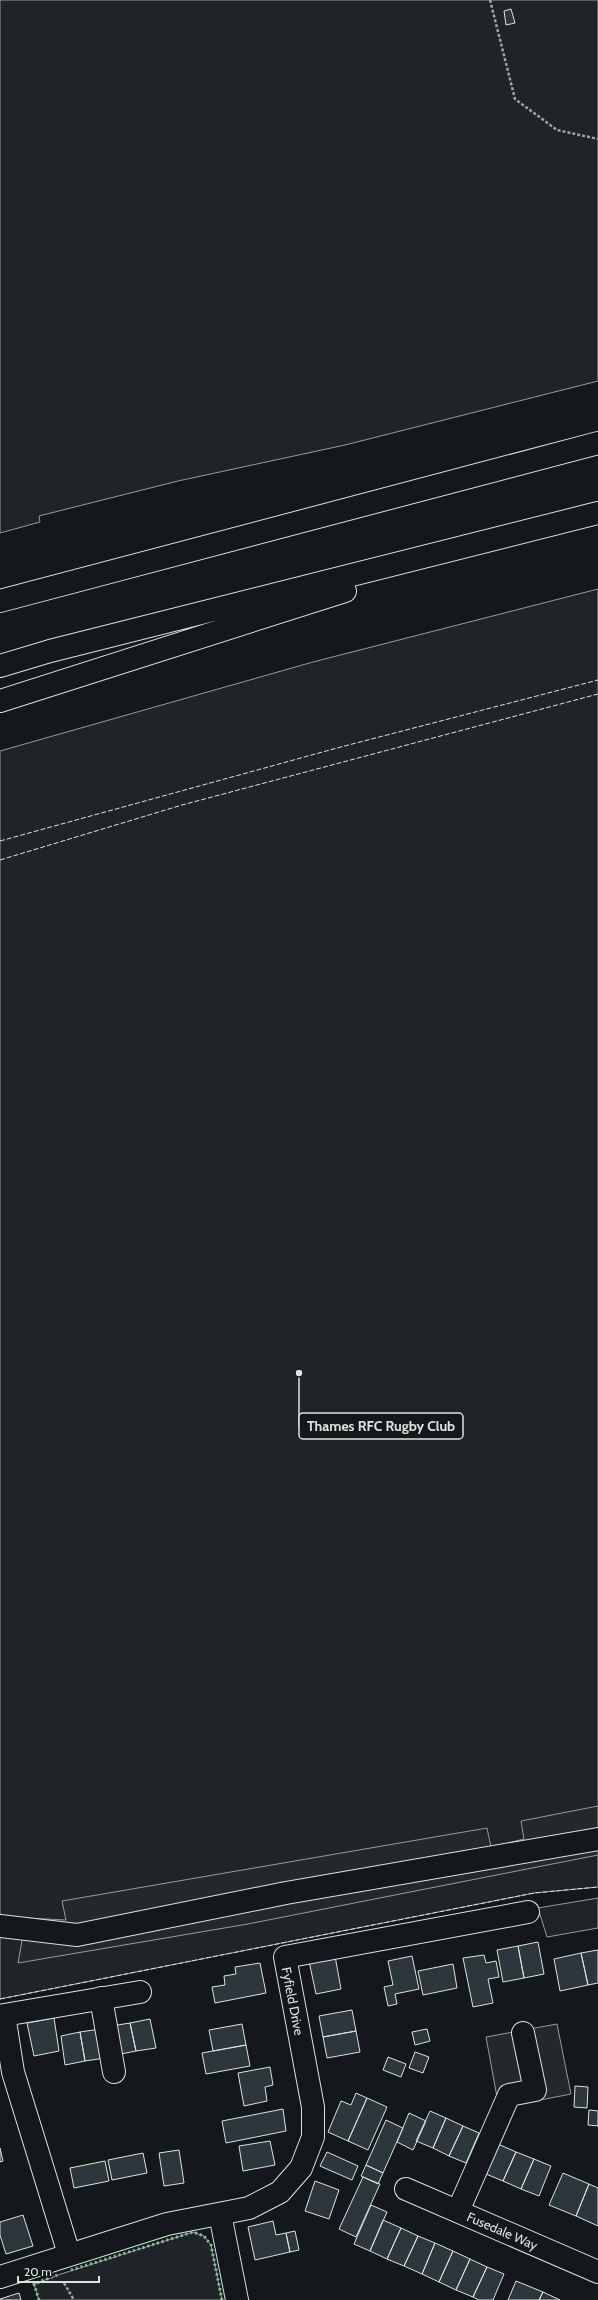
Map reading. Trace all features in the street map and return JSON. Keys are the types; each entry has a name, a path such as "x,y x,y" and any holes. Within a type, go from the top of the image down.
{"main road":[{"path":"0,601 598,443"},
{"path":"0,666 58,649 598,513"},
{"path":"0,701 543,527"},
{"path":"0,1926 77,1935 286,1893 598,1839"},
{"name":"Fyfield Drive","path":"0,2277 167,2224 249,2208 280,2192 301,2168 313,2137 313,2107 285,1957 528,1912"},
{"path":"69,2254 13,2072 4,2015 140,1992"},
{"path":"101,1998 114,2072"},
{"path":"458,2211 510,2095 535,2090 523,2033"},
{"name":"Fusedale Way","path":"406,2189 598,2272"},
{"path":"220,2214 238,2300"}],"path":[{"path":"490,0 515,99 558,130 598,139"}],"shaded area":[{"path":"0,0 598,0 598,381 345,445 178,481 39,516 40,522 0,533"},
{"path":"598,589 598,1887 534,1893 0,1999 0,751 313,662"},
{"path":"598,1806 598,1855 248,1924 18,1963 26,1918 66,1920 62,1901 487,1828 491,1847 524,1839 521,1821"},
{"path":"598,1898 598,1928 547,1937 538,1908"},
{"path":"557,2024 571,2094 499,2108 486,2037"},
{"path":"193,2232 204,2236 211,2245 222,2300 39,2300 34,2284"}],"building":[{"path":"511,9 515,23 506,25 504,11"},
{"path":"538,1942 544,1974 524,1978 518,1946"},
{"path":"518,1946 524,1978 503,1982 497,1950"},
{"path":"598,1950 598,1983 588,1985 581,1953"},
{"path":"581,1953 588,1985 560,1991 554,1959"},
{"path":"484,1955 486,1963 496,1961 499,1977 488,1979 493,2003 473,2007 463,1958"},
{"path":"335,1956 341,1989 316,1994 309,1961"},
{"path":"412,1956 419,1989 395,1994 397,2004 388,2006 384,1987 393,1985 388,1961"},
{"path":"260,1963 266,1993 215,2003 212,1987 225,1985 224,1976 236,1974 235,1967"},
{"path":"453,1964 457,1988 423,1995 418,1971"},
{"path":"352,2010 356,2031 323,2037 319,2016"},
{"path":"54,2018 59,2051 34,2056 27,2023"},
{"path":"150,2019 156,2048 136,2051 130,2023"},
{"path":"130,2023 136,2051 116,2055 111,2026"},
{"path":"242,2024 246,2045 213,2051 209,2030"},
{"path":"100,2029 105,2058 85,2061 80,2032"},
{"path":"427,2029 430,2041 415,2045 412,2032"},
{"path":"356,2031 360,2052 327,2058 323,2037"},
{"path":"80,2032 85,2061 65,2065 61,2036"},
{"path":"246,2045 250,2066 206,2074 202,2053"},
{"path":"415,2052 429,2057 423,2073 409,2068"},
{"path":"388,2057 406,2064 401,2077 383,2070"},
{"path":"270,2067 273,2085 265,2087 267,2101 244,2106 238,2073"},
{"path":"575,2086 588,2087 587,2108 574,2107"},
{"path":"356,2093 367,2098 348,2141 328,2132 341,2101 351,2105"},
{"path":"367,2098 387,2107 368,2150 348,2141"},
{"path":"283,2109 286,2131 226,2143 222,2121"},
{"path":"589,2110 598,2111 598,2126 588,2125"},
{"path":"430,2111 446,2118 433,2148 416,2141"},
{"path":"409,2113 426,2121 413,2150 397,2142"},
{"path":"446,2118 463,2126 449,2156 433,2148"},
{"path":"386,2120 403,2128 383,2173 366,2165"},
{"path":"463,2126 479,2133 466,2163 449,2156"},
{"path":"270,2141 275,2165 243,2171 239,2146"},
{"path":"498,2144 516,2152 503,2181 486,2174"},
{"path":"0,2148 3,2161 0,2162"},
{"path":"179,2150 184,2183 164,2186 159,2153"},
{"path":"327,2152 358,2166 352,2180 320,2166"},
{"path":"516,2152 534,2159 521,2189 503,2181"},
{"path":"143,2153 147,2173 112,2180 108,2160"},
{"path":"534,2159 551,2166 539,2196 521,2189"},
{"path":"105,2161 109,2181 74,2188 70,2168"},
{"path":"366,2165 383,2173 378,2184 361,2176"},
{"path":"563,2173 589,2184 576,2216 549,2205"},
{"path":"363,2177 380,2184 356,2237 339,2229"},
{"path":"315,2181 339,2190 329,2219 305,2211"},
{"path":"589,2184 598,2188 598,2226 576,2216"},
{"path":"371,2205 387,2212 370,2251 354,2244"},
{"path":"23,2215 33,2246 6,2254 0,2235 0,2222"},
{"path":"383,2220 401,2228 387,2259 370,2251"},
{"path":"273,2221 276,2235 286,2233 290,2252 255,2260 248,2227"},
{"path":"401,2228 418,2236 404,2266 387,2259"},
{"path":"295,2231 299,2250 290,2252 286,2233"},
{"path":"418,2236 435,2243 422,2274 404,2266"},
{"path":"435,2243 453,2251 439,2282 422,2274"},
{"path":"453,2251 470,2259 456,2290 439,2282"},
{"path":"470,2259 487,2267 473,2297 456,2290"},
{"path":"487,2267 504,2274 493,2300 479,2300 473,2297"},
{"path":"516,2281 543,2292 539,2300 508,2300"},
{"path":"543,2292 560,2300 539,2300"},
{"path":"19,2293 21,2300 0,2300 0,2299"}],"hedge":[{"path":"71,2270 193,2232 204,2236 211,2245 222,2300"},
{"path":"39,2300 34,2284 57,2275"}],"fence":[{"path":"0,841 337,748 598,680"},
{"path":"0,860 182,805 598,694"},
{"path":"0,1999 534,1893 598,1887"}],"place":[{"name":"Thames RFC Rugby Club","path":"299,1373"}]}
